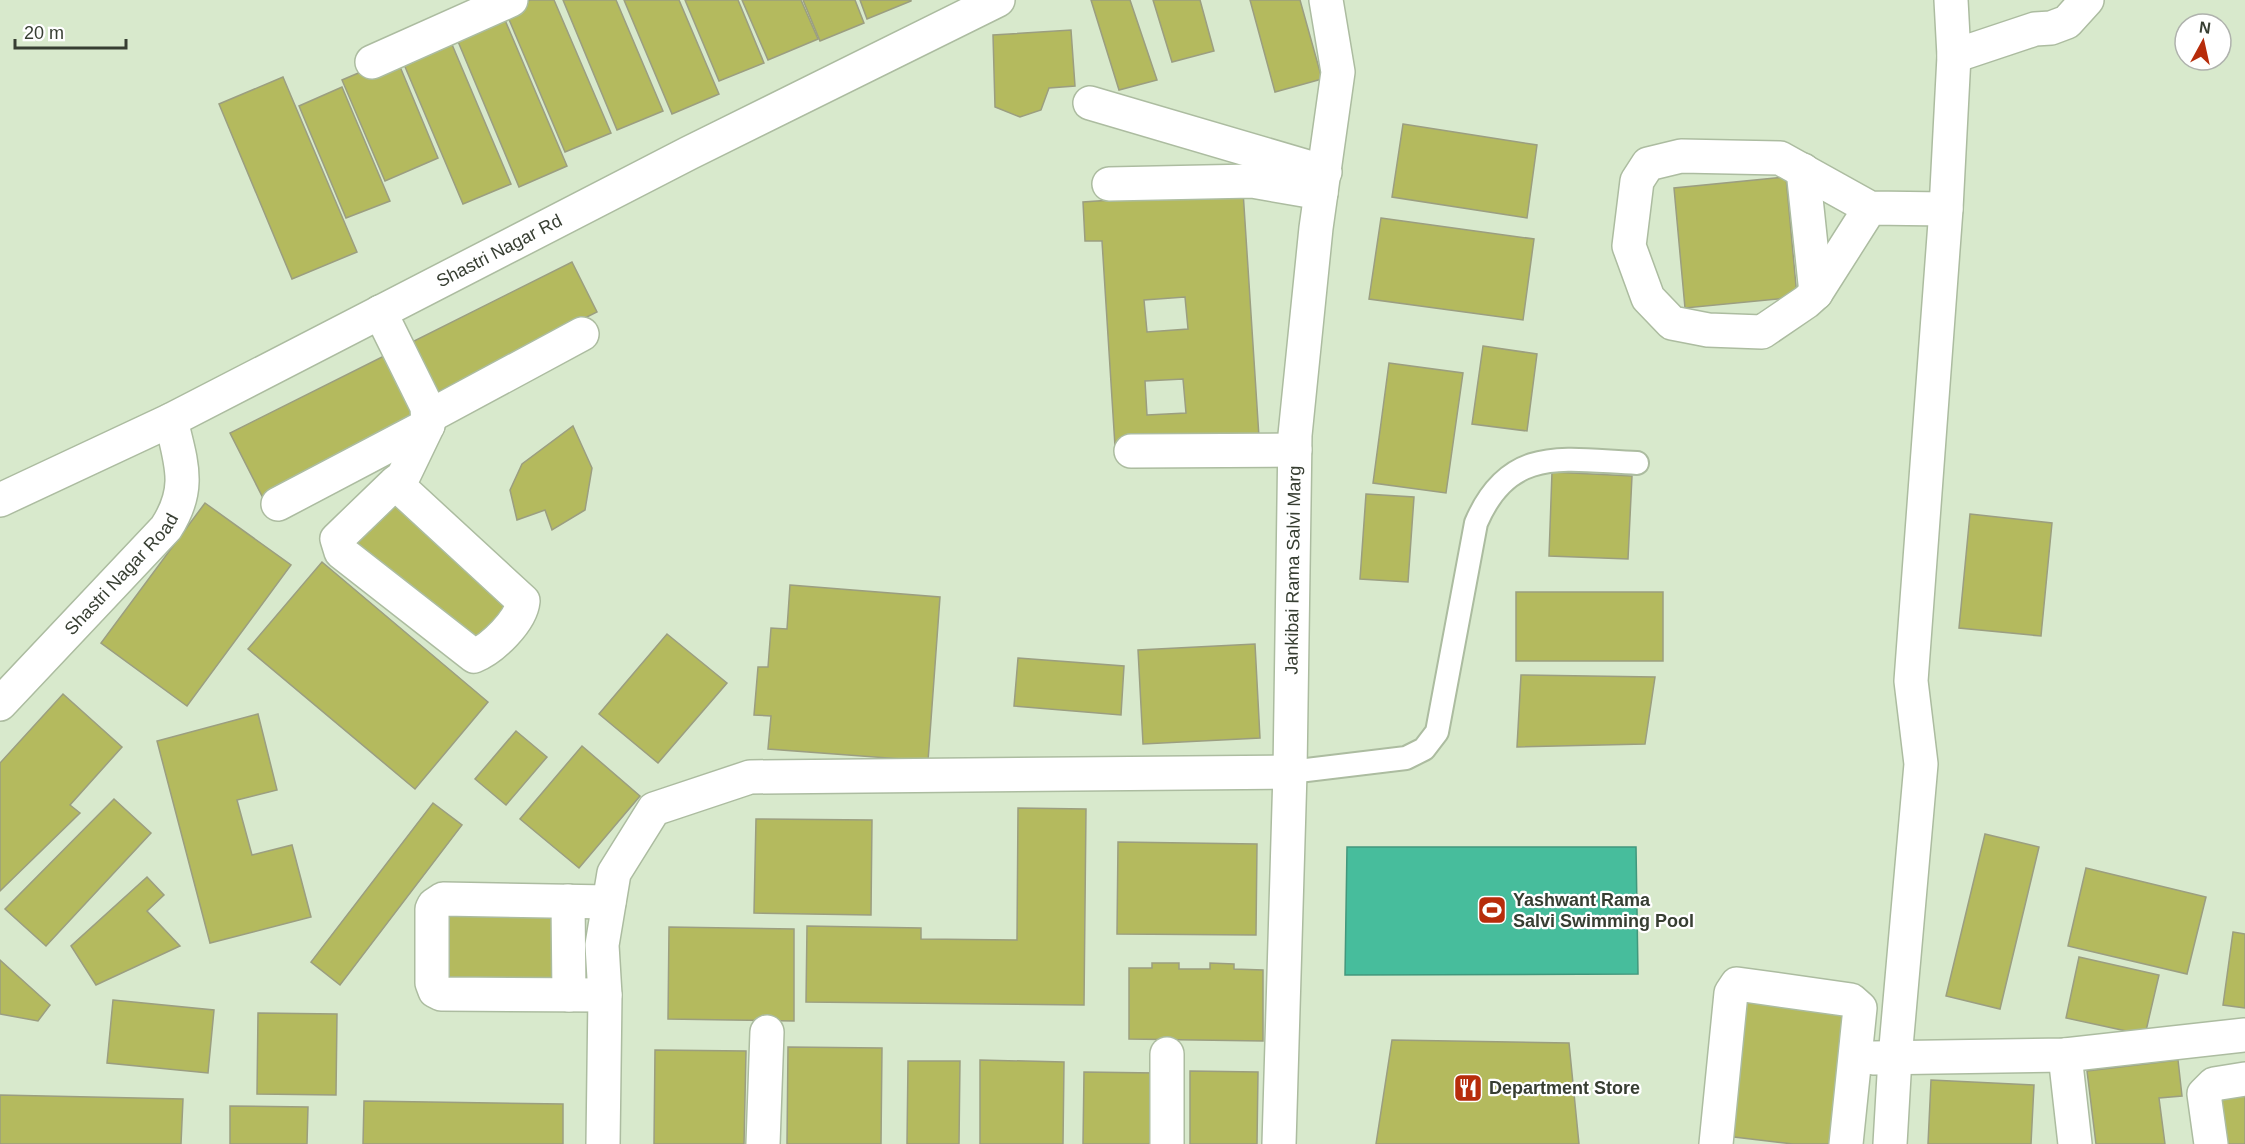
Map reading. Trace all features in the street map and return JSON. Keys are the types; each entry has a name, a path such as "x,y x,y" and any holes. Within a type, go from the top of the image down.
{"street":[{"path":"372,62 511,0"},
{"name":"Shastri Nagar Rd","path":"0,500 171,420 688,153 998,0"},
{"name":"Jankibai Rama Salvi Marg","path":"1280,1144 1290,772 1295,450 1323,182 1338,72 1326,0"},
{"path":"1890,1144 1895,1058 1921,764 1911,681 1946,209 1954,56 1950,0"},
{"path":"1954,56 2035,29 2051,28 2067,22 2087,0"},
{"path":"1090,103 1323,182"},
{"path":"1870,208 1816,293 1762,332 1708,330 1672,323 1648,298 1629,246 1636,182 1648,164 1681,156 1780,158 1870,208 1946,209"},
{"path":"1803,170 1816,293"},
{"path":"1109,184 1252,180 1323,182"},
{"path":"380,312 427,407 428,421 403,477 395,483 337,539 341,552 474,656 489,650 522,611 523,601 395,483"},
{"path":"278,504 582,334"},
{"name":"Shastri Nagar Road","path":"0,704 166,528 177,510 184,476 171,420"},
{"path":"1131,451 1295,450"},
{"path":"603,1144 605,995 602,945 614,873 654,809 750,777 1290,772"},
{"path":"605,995 441,994 435,991 432,983 432,909 438,901 609,902"},
{"path":"568,901 569,995"},
{"path":"1716,1144 1731,993 1737,984 1851,1000 1860,1008 1846,1144"},
{"path":"763,1144 767,1032"},
{"path":"1856,1058 2065,1055 2244,1040"},
{"path":"1167,1054 1167,1144"},
{"path":"2065,1055 2075,1144"},
{"path":"2211,1144 2204,1094 2208,1087 2214,1084 2245,1079"}],"lane":[{"path":"1290,772 1406,758 1424,749 1437,732 1476,523 1486,501 1503,478 1529,464 1559,459 1637,463"}],"water":[{"name":"Yashwant Rama Salvi Swimming Pool","path":"1347,847 1636,847 1638,974 1345,975"}],"building":[{"path":"530,0 554,0 611,133 565,152 505,10"},
{"path":"563,0 616,0 663,111 617,130"},
{"path":"624,0 679,0 719,94 672,114"},
{"path":"685,0 738,0 764,63 719,81"},
{"path":"742,0 801,0 818,39 768,60"},
{"path":"803,0 855,0 864,23 820,41"},
{"path":"860,0 911,0 911,1 867,19"},
{"path":"1091,0 1130,0 1157,80 1119,90"},
{"path":"1153,0 1200,0 1214,51 1172,62"},
{"path":"1250,0 1300,0 1322,79 1275,92"},
{"path":"502,13 567,166 519,187 454,32"},
{"path":"1071,30 1075,86 1049,88 1041,110 1020,117 995,107 993,35"},
{"path":"448,35 511,184 463,204 400,55"},
{"path":"396,57 438,158 385,181 342,80"},
{"path":"283,77 357,252 292,279 219,104"},
{"path":"342,87 390,201 346,218 299,106"},
{"path":"1403,124 1537,145 1527,218 1392,197"},
{"path":"1786,177 1797,297 1685,308 1674,188"},
{"path":"1243,191 1259,437 1115,446 1102,241 1085,241 1083,202","holes":["1185,297 1188,329 1147,332 1144,300","1183,379 1186,413 1147,415 1145,381"]},
{"path":"1381,218 1534,239 1523,320 1369,299"},
{"path":"572,262 597,312 438,392 412,342"},
{"path":"1483,346 1537,354 1527,431 1472,424"},
{"path":"388,354 421,418 263,498 230,433"},
{"path":"1389,363 1463,373 1446,493 1373,483"},
{"path":"573,426 592,468 585,510 552,530 545,510 517,520 510,490 522,464"},
{"path":"1552,472 1632,476 1628,559 1549,556"},
{"path":"1366,494 1414,497 1408,582 1360,579"},
{"path":"391,497 515,607 479,649 347,545"},
{"path":"205,503 291,565 187,706 101,643"},
{"path":"1970,514 2052,523 2041,636 1959,628"},
{"path":"322,562 488,702 415,789 248,649"},
{"path":"790,585 940,597 928,761 768,749 771,716 754,715 758,667 768,667 771,628 787,629"},
{"path":"1516,592 1663,592 1663,661 1516,661"},
{"path":"667,634 727,683 658,763 599,714"},
{"path":"1255,644 1260,738 1143,744 1138,650"},
{"path":"1018,658 1124,666 1121,715 1014,706"},
{"path":"1521,675 1655,677 1645,744 1517,747"},
{"path":"63,694 122,747 70,805 80,813 0,891 0,763"},
{"path":"258,714 277,790 237,800 252,855 292,845 311,917 210,943 157,741"},
{"path":"516,731 547,757 506,805 475,779"},
{"path":"582,746 640,796 579,868 520,819"},
{"path":"114,799 151,833 46,946 5,909"},
{"path":"433,803 462,825 340,985 311,962"},
{"path":"1018,808 1086,809 1084,1005 806,1002 807,926 921,928 921,939 1017,940"},
{"path":"756,819 872,820 871,915 754,913"},
{"path":"1985,834 2039,847 2000,1009 1946,996"},
{"path":"1118,842 1257,844 1256,935 1117,934"},
{"path":"2086,868 2206,897 2187,974 2068,946"},
{"path":"147,877 164,895 147,911 180,946 96,985 71,946"},
{"path":"441,907 562,907 562,981 440,981"},
{"path":"669,927 794,929 794,1021 668,1019"},
{"path":"2233,932 2245,934 2245,1008 2223,1005"},
{"path":"2079,957 2159,975 2145,1035 2066,1018"},
{"path":"0,960 50,1005 38,1021 0,1014"},
{"path":"1152,963 1179,963 1179,969 1210,969 1210,963 1234,964 1234,969 1263,970 1263,1041 1129,1039 1129,968 1152,968"},
{"path":"1743,998 1853,1012 1837,1144 1793,1144 1726,1136"},
{"path":"113,1000 214,1010 208,1073 107,1063"},
{"path":"258,1013 337,1014 336,1095 257,1094"},
{"path":"1392,1040 1569,1043 1579,1144 1376,1144"},
{"path":"788,1047 882,1048 881,1144 787,1144"},
{"path":"655,1050 746,1051 744,1144 654,1144"},
{"path":"980,1060 1064,1062 1063,1144 980,1144"},
{"path":"2178,1060 2182,1096 2159,1098 2165,1144 2096,1144 2087,1071"},
{"path":"908,1061 960,1061 959,1144 907,1144"},
{"path":"1190,1071 1258,1072 1257,1144 1190,1144"},
{"path":"1084,1072 1156,1073 1155,1144 1083,1144"},
{"path":"1931,1080 2034,1085 2031,1144 1928,1144"},
{"path":"2245,1093 2245,1144 2219,1144 2211,1098"},
{"path":"0,1095 183,1099 181,1144 0,1144"},
{"path":"364,1101 563,1104 563,1144 363,1144"},
{"path":"230,1106 308,1107 307,1144 230,1144"}],"place":[{"name":"Yashwant Rama Salvi Swimming Pool","path":"1492,910"},
{"name":"Department Store","path":"1468,1088"}]}
